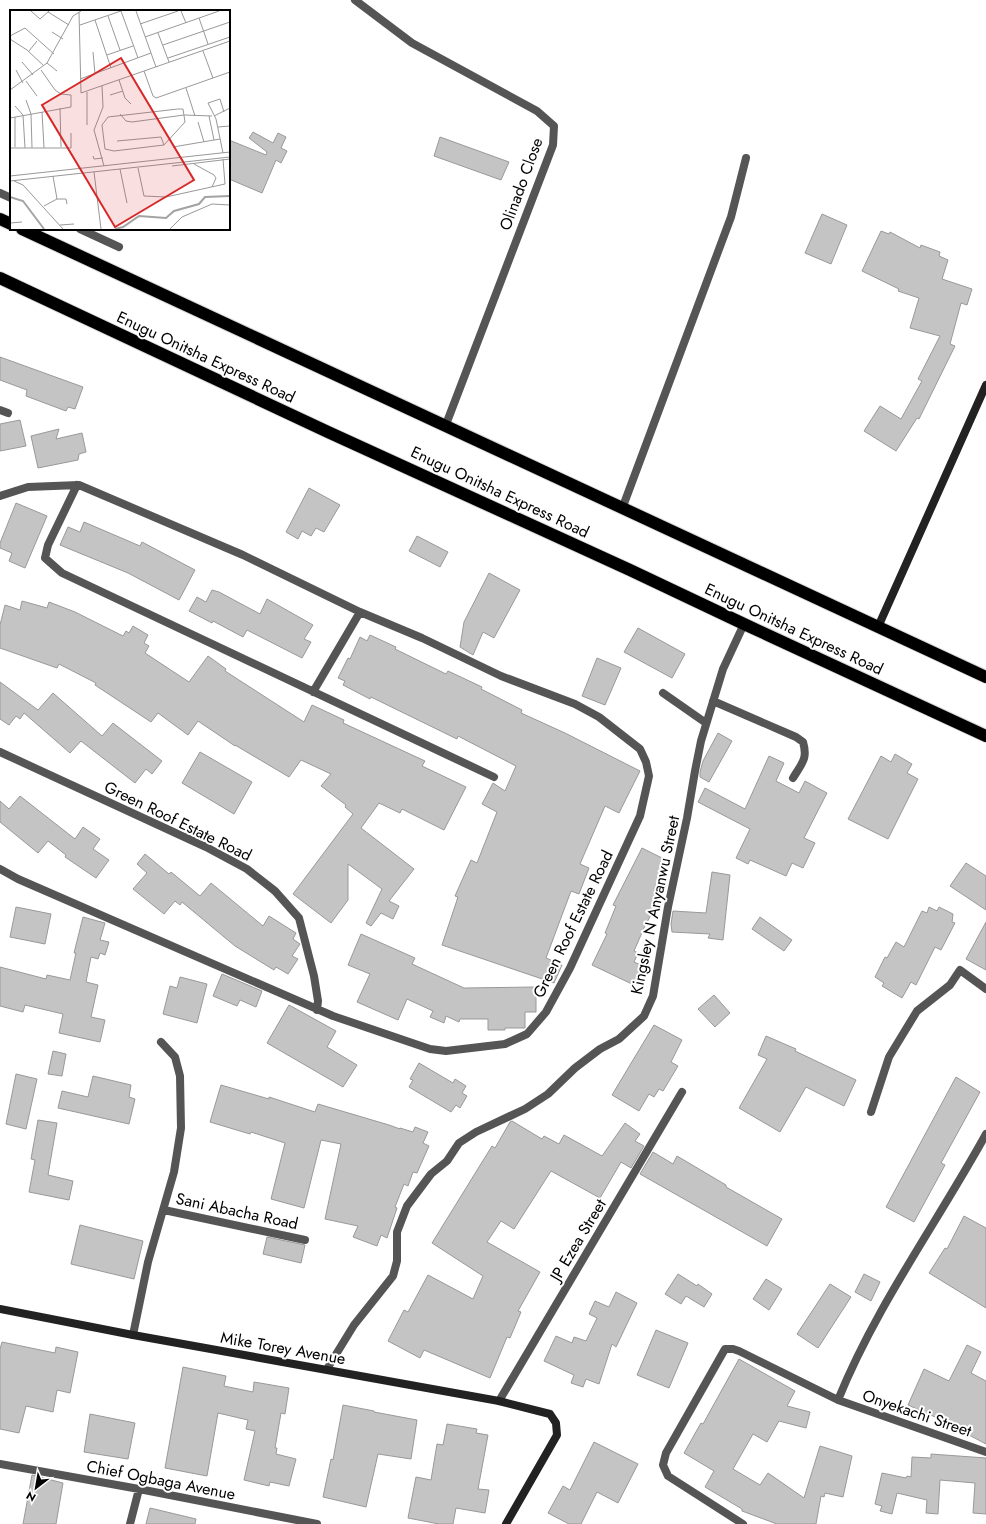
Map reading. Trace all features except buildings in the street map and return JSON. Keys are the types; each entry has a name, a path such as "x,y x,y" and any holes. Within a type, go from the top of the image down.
{"highway":[{"path":"0,219 10,224"},
{"path":"24,230 445,427 986,677"},
{"name":"Enugu Onitsha Express Road","path":"0,278 986,736"}],"main road":[{"path":"878,627 986,385"},
{"name":"Mike Torey Avenue","path":"0,1308 133,1335 499,1401 550,1414 556,1423 558,1435 506,1524"}],"street":[{"name":"Olinado Close","path":"355,0 412,43 537,111 554,126 553,145 445,427"},
{"path":"622,508 731,217 746,158"},
{"path":"0,193 10,198"},
{"path":"82,230 119,247"},
{"path":"0,410 8,413"},
{"path":"0,496 28,488 78,485 48,545 45,558 62,573 494,777"},
{"name":"Green Roof Estate Road","path":"0,752 206,847 247,869 275,891 299,918 314,976 318,1001 317,1010 430,1049 446,1051 505,1044 527,1034 546,1012 570,968 640,816 649,776 646,762 640,749 599,717 575,704 501,676 422,638 360,612 243,555 78,485"},
{"path":"313,692 360,612"},
{"name":"Kingsley N Anyanwu Street","path":"327,1369 354,1325 393,1276 397,1261 397,1232 407,1206 431,1174 447,1160 459,1143 476,1132 525,1109 548,1094 575,1068 600,1049 619,1039 644,1016 653,996 668,907 706,723 723,669 744,624"},
{"path":"664,693 706,723"},
{"path":"713,701 796,737 803,742 806,752 804,761 793,778"},
{"path":"0,870 317,1010"},
{"path":"871,1112 889,1057 917,1011 950,984 960,970 986,989"},
{"path":"133,1335 148,1262 174,1172 181,1128 180,1076 175,1057 161,1042"},
{"name":"JP Ezea Street","path":"499,1401 682,1092"},
{"path":"838,1400 850,1370 873,1325 986,1134"},
{"name":"Sani Abacha Road","path":"164,1210 305,1240"},
{"name":"Onyekachi Street","path":"743,1524 668,1476 663,1465 666,1453 725,1350 733,1349 739,1351 838,1400 986,1452"},
{"name":"Chief Ogbaga Avenue","path":"0,1464 139,1489 317,1524"},
{"path":"130,1524 139,1489"}]}
